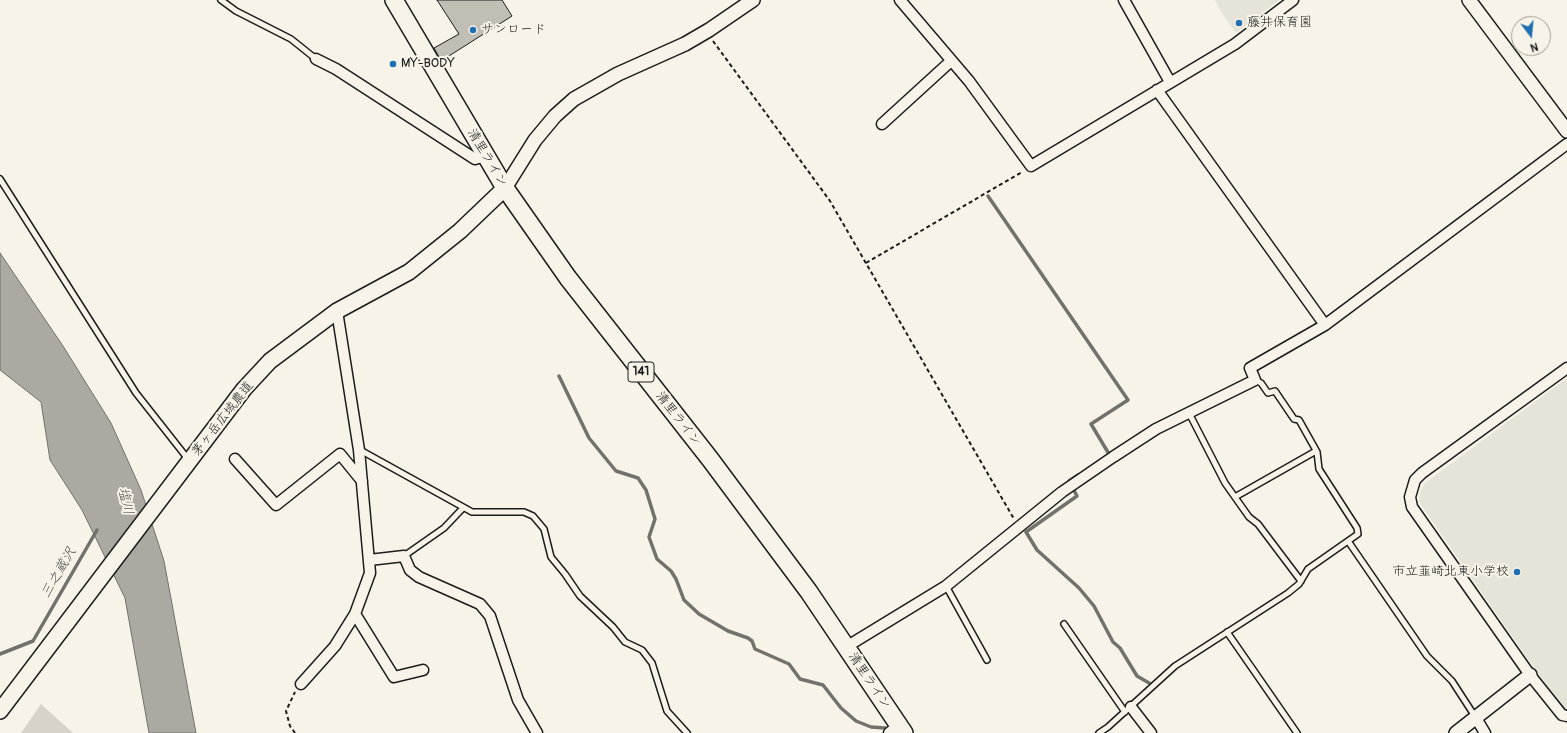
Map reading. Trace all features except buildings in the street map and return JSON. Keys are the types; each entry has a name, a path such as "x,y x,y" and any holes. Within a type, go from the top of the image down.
{"highway":[{"name":"清里ライン","path":"394,0 505,188 568,278 770,540 846,647 897,730"}],"main road":[{"name":"茅ヶ岳広域農道","path":"0,711 244,389 270,361 337,312 408,272 460,231 505,188"}],"street":[{"path":"505,188 535,140 555,116 574,99 608,79 684,44 706,32 753,0"},
{"path":"900,0 969,81 1031,166 1235,44 1293,0"},
{"path":"1124,0 1170,82"},
{"path":"1469,0 1567,131"},
{"path":"316,59 336,69 475,158 486,156"},
{"path":"882,124 951,61"},
{"path":"1157,90 1325,325"},
{"path":"846,647 946,586 1062,492 1113,457 1156,429 1255,380 1250,368 1325,325 1567,144"},
{"path":"301,684 335,646 355,614 370,573 359,450 337,312"},
{"path":"1567,368 1422,473 1416,480 1410,497 1412,507 1530,675 1562,715 1567,716"},
{"path":"235,459 276,504 340,454 362,481"},
{"path":"369,560 404,556 410,570 419,577 480,604 490,616 518,700 536,733"},
{"path":"355,614 394,677 423,670"},
{"path":"1456,733 1530,675"},
{"path":"1128,709 1151,733"},
{"path":"1476,718 1485,733"}],"lane":[{"path":"221,0 236,11 291,40 316,59"},
{"path":"0,179 136,393 188,464"},
{"path":"1099,733 1108,727 1175,666 1288,593 1301,581 1308,569 1358,534 1358,528 1319,469 1316,451 1300,420 1294,419 1275,391 1268,392 1261,383 1255,380"},
{"path":"1189,413 1225,483 1249,517 1258,524 1301,581"},
{"path":"359,450 472,512 524,512 533,516 544,529 551,557 580,596 613,627 625,642 642,650 652,663 667,711 687,733"},
{"path":"1235,497 1316,451"},
{"path":"404,556 444,528 463,508"},
{"path":"1348,541 1427,656 1452,681 1476,718"},
{"path":"946,586 987,660"},
{"path":"1064,624 1128,709"},
{"path":"1227,632 1297,733"}],"path":[{"path":"706,32 830,201 1019,528"},
{"path":"866,263 1031,166"},
{"path":"295,733 286,711 296,690 301,684"}],"shaded area":[{"name":"藤井保育園","path":"1215,0 1279,0 1236,33 1221,12"},
{"name":"市立韮崎北東小学校","path":"1567,378 1567,712 1564,712 1419,502 1420,492 1425,483"},
{"path":"41,704 73,733 21,733"}],"water":[{"name":"塩川","path":"0,253 63,346 111,423 141,490 164,561 196,733 149,733 125,598 82,510 50,460 41,402 0,370"}],"waterway":[{"path":"988,196 1128,400 1091,424 1109,454 1107,456"},
{"path":"559,376 589,438 616,471 638,478 646,490 655,519 649,537 657,559 671,571 676,579 684,600 699,614 728,631 748,638 752,641 755,649 789,664 800,679 823,685 841,708 856,721 871,727 885,728 888,732"},
{"path":"1078,475 1069,481 1077,496 1026,532 1037,550 1079,588 1094,606 1113,642 1120,648 1137,676 1149,683"},
{"name":"三之蔵沢","path":"0,654 33,641 97,530"}],"place":[{"name":"藤井保育園","path":"1239,23"},
{"name":"サンロード","path":"473,30"},
{"name":"MY-BODY","path":"393,64"},
{"name":"市立韮崎北東小学校","path":"1517,572"}]}
